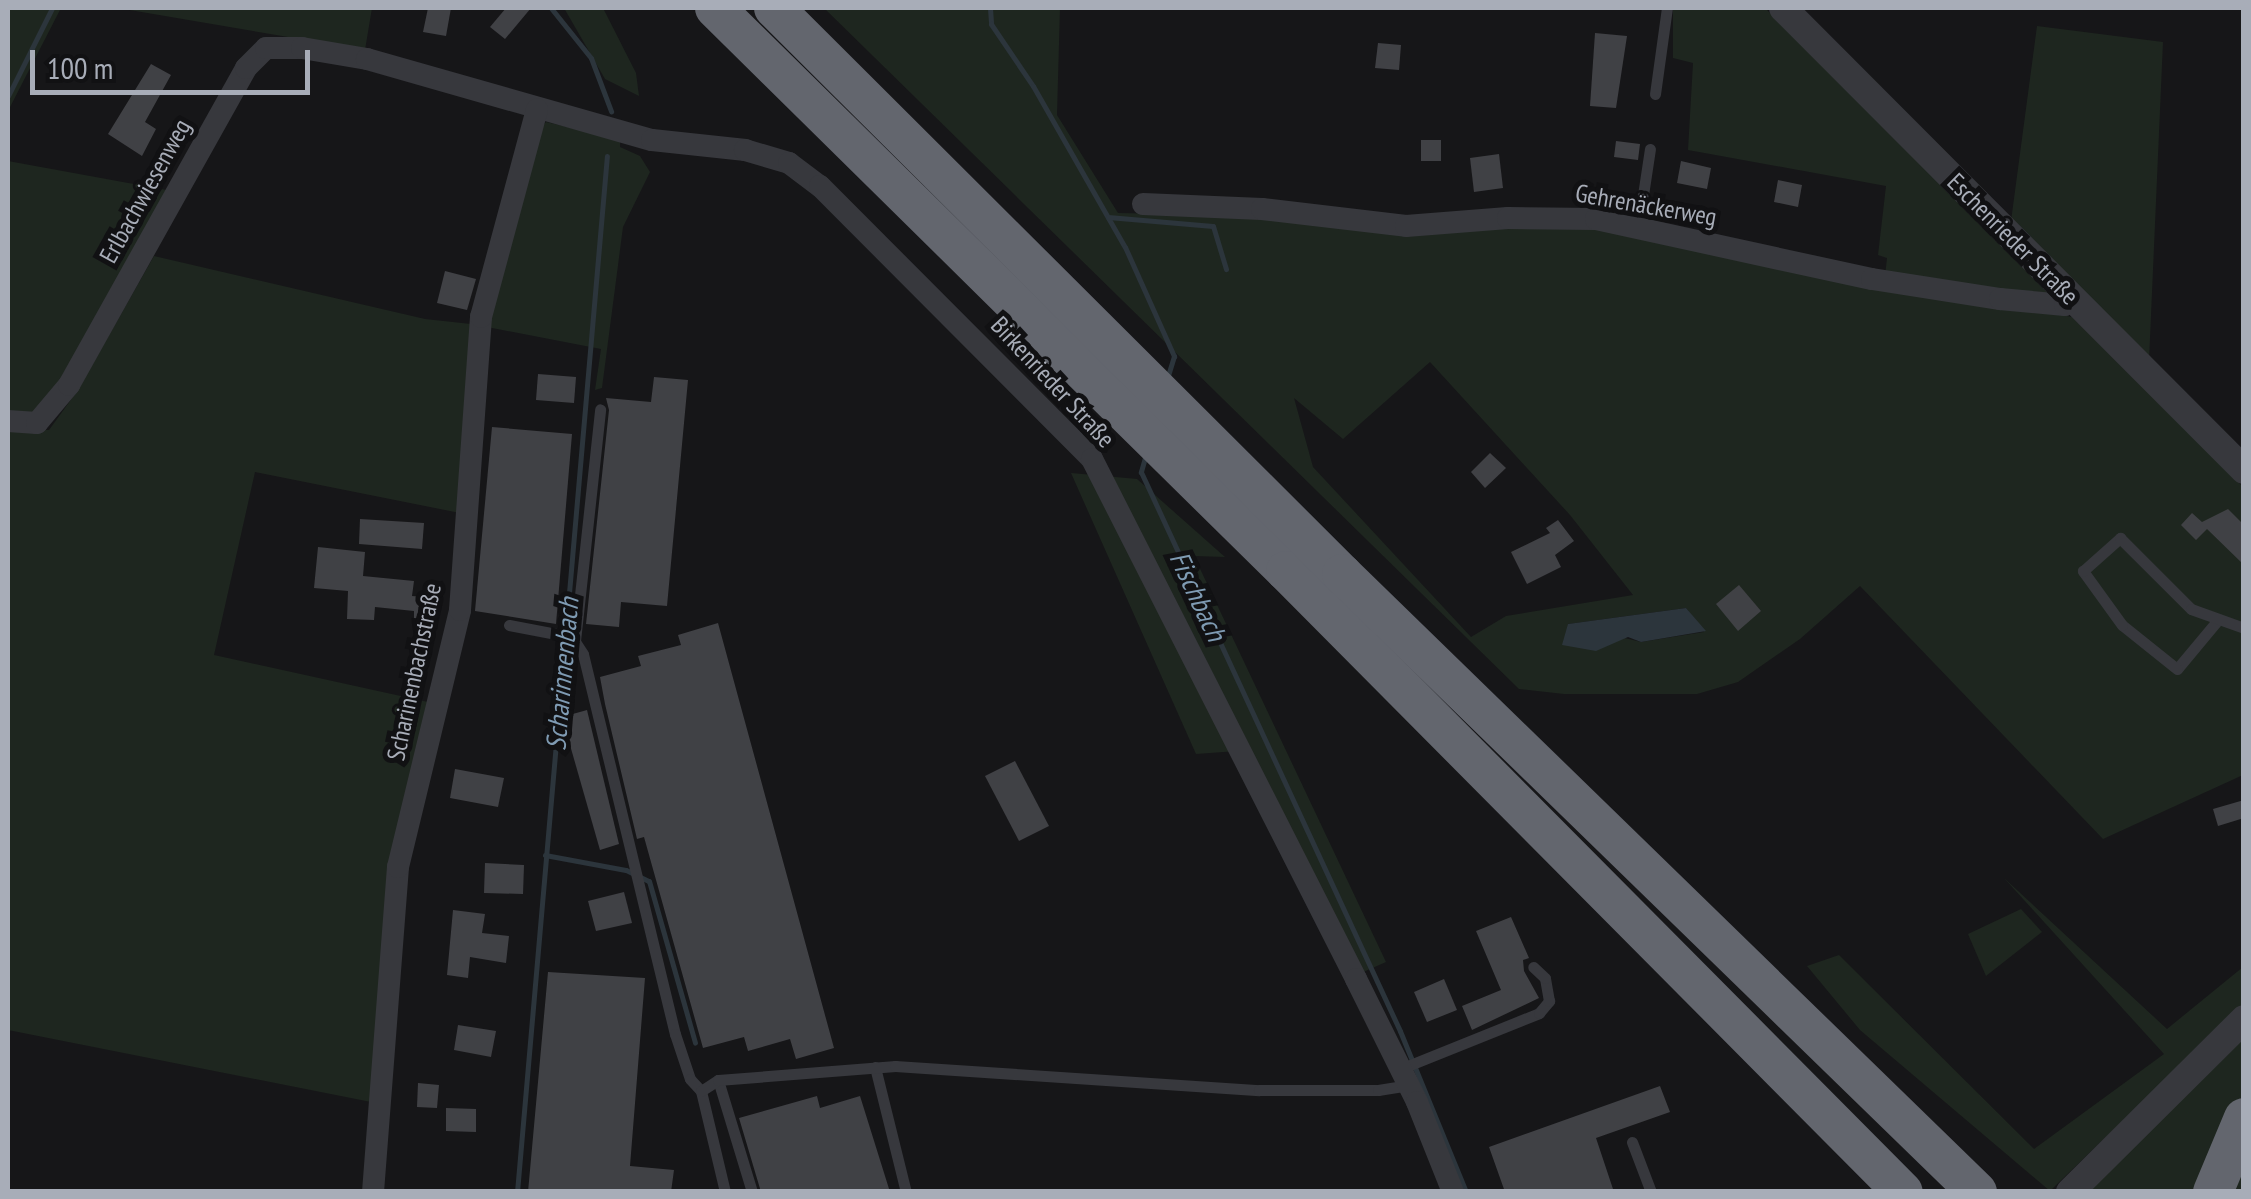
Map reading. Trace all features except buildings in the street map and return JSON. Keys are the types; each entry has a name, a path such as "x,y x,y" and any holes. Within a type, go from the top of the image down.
{"highway":[{"path":"715,8 1157,417 1977,1192"},
{"path":"774,8 1157,417 1903,1192"},
{"path":"2214,1192 2244,1118"}],"street":[{"name":"Eschenrieder Straße","path":"1783,8 2244,470"},
{"name":"Erlbachwiesenweg","path":"8,420 37,423 70,384 246,68 266,48 302,48 367,59 538,109"},
{"name":"Birkenrieder Straße","path":"538,109 652,140 745,150 788,163 834,200 1092,459 1404,1074 1453,1192"},
{"name":"Scharinenbachstraße","path":"373,1192 398,867 460,610 481,317 538,109"},
{"name":"Gehrenäckerweg","path":"1143,204 1262,209 1406,226 1564,217 1638,228 1872,279 2000,299 2066,305 2074,300"},
{"path":"2070,1192 2244,1018"}],"lane":[{"path":"1656,94 1667,8"},
{"path":"1638,228 1650,149"},
{"path":"574,639 600,409"},
{"path":"2217,622 2177,668 2122,626 2083,571 2120,538 2191,609 2217,622 2244,628"},
{"path":"509,624 554,631 574,639 583,654 675,1034 690,1079 701,1091 726,1192"},
{"path":"701,1091 718,1080 875,1067 1259,1090 1378,1090 1425,1059 1540,1013 1549,1001 1545,978 1533,966"},
{"path":"875,1067 906,1192"},
{"path":"718,1080 752,1192"},
{"path":"1632,1142 1651,1192"}],"shaded area":[{"path":"8,8 61,8 8,111"},
{"path":"118,8 372,8 365,50"},
{"path":"564,8 603,8 636,73 639,96 605,79"},
{"path":"824,8 1060,8 1057,115 1118,213 1564,222 2072,317 2243,487 2243,775 2103,839 1860,586 1800,639 1738,682 1697,694 1564,694 1519,689","holes":["1430,362 1570,515 1633,595 1506,616 1471,637 1313,467 1294,398 1343,439","1686,608 1704,632 1641,642 1568,624"]},
{"path":"1673,8 1765,8 2051,294 1885,276 1887,258 1878,255 1886,186 1688,150 1693,63 1673,58"},
{"path":"2037,26 2163,42 2149,361 2011,221"},
{"path":"546,122 620,139 620,147 640,156 650,172 623,227 602,388 595,390 601,349 487,327 537,133"},
{"path":"8,161 172,191 36,420 8,413"},
{"path":"154,256 425,319 471,324 460,513 255,472 214,655 428,702 371,1102 8,1030 8,428 49,430 78,390"},
{"path":"1071,473 1137,479 1225,557 1194,556 1386,962 1361,973 1251,750 1196,754"},
{"path":"1686,608 1706,631 1641,642 1628,637 1596,651 1562,645 1568,624"},
{"path":"2004,878 2167,1029 2243,967 2243,1004 2050,1191 1860,1030 1807,966 1839,955 2034,1149 2164,1054"},
{"path":"2021,909 2042,932 1986,976 1968,934"},
{"path":"2243,1029 2243,1094 2205,1169 2243,1131 2243,1191 2087,1192"}],"waterway":[{"path":"8,96 52,8"},
{"name":"Scharinnenbach","path":"551,8 591,58 611,111"},
{"name":"Fischbach","path":"990,8 991,24 1033,86 1125,247 1174,356 1168,376"},
{"name":"Scharinnenbach","path":"517,1192 607,156"},
{"path":"1108,217 1213,226 1226,269"},
{"name":"Fischbach","path":"1146,454 1141,472 1400,1031 1466,1192"},
{"path":"545,855 626,870 649,881 695,1043"}]}
